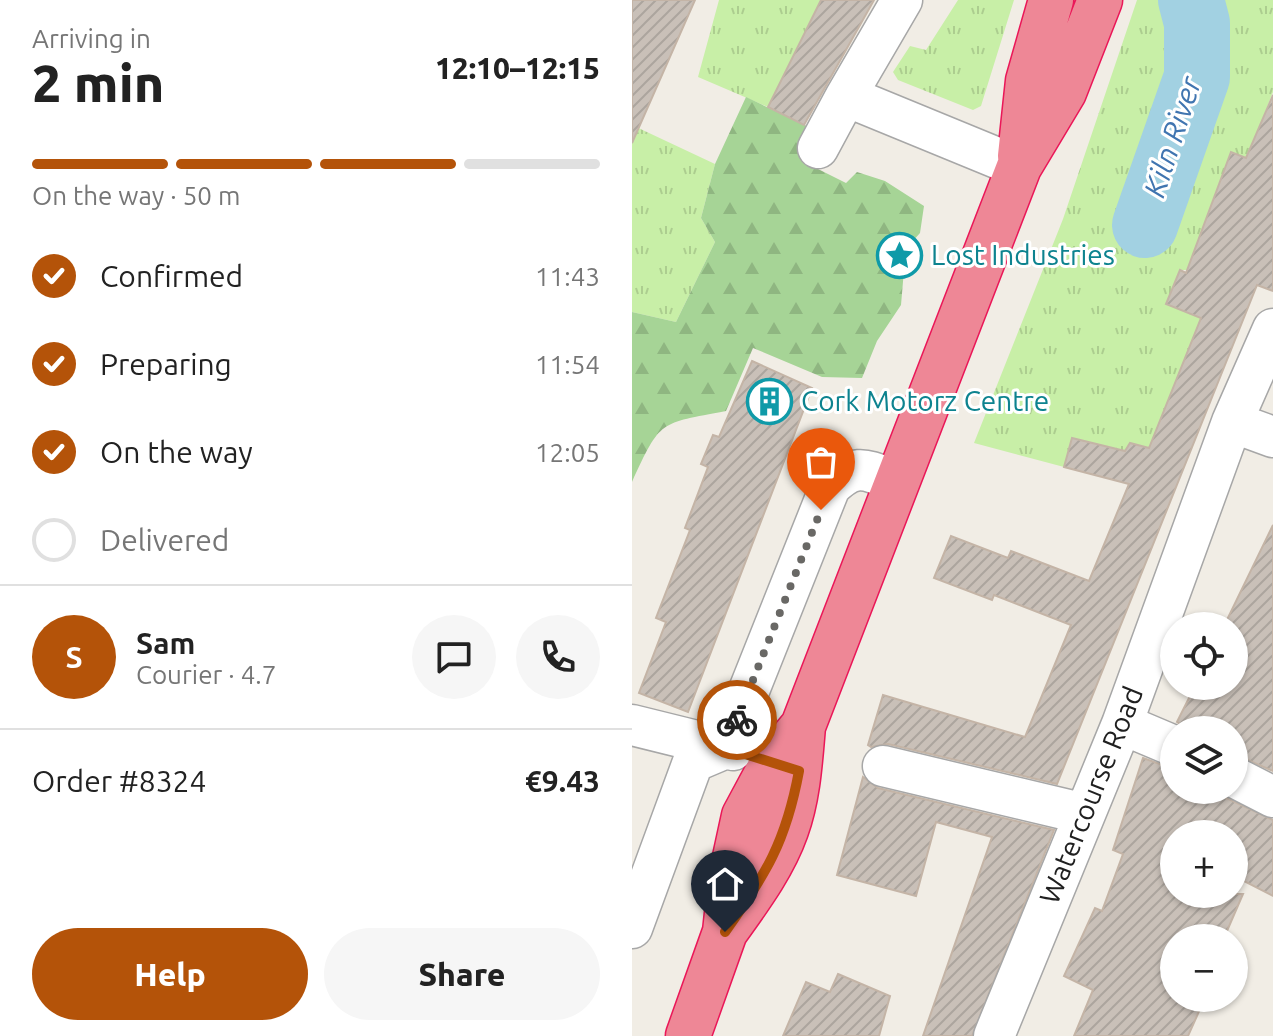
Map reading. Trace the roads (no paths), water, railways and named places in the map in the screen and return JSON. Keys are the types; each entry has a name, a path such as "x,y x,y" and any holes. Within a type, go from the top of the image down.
{"highway":[{"path":"1019,167 1028,81 1051,0"},
{"path":"688,1036 725,932 731,876 744,816 786,767 1019,167 1064,92 1100,0"}],"street":[{"path":"818,148 902,0"},
{"path":"846,96 1019,167"},
{"name":"Watercourse Road","path":"994,1036 1122,724 1232,422 1273,329"},
{"path":"1232,422 1273,437"},
{"path":"632,928 693,762 726,748 830,487 843,474 862,468 898,482"},
{"path":"1122,724 1160,740"},
{"path":"632,725 726,748 786,767"},
{"path":"883,766 1085,814"},
{"path":"1248,784 1273,797"}],"waterway":[{"name":"Kiln River","path":"1145,225 1197,77 1197,23 1191,0"}],"place":[{"name":"Lost Industries","path":"900,255"},
{"name":"Cork Motorz Centre","path":"770,401"}]}
